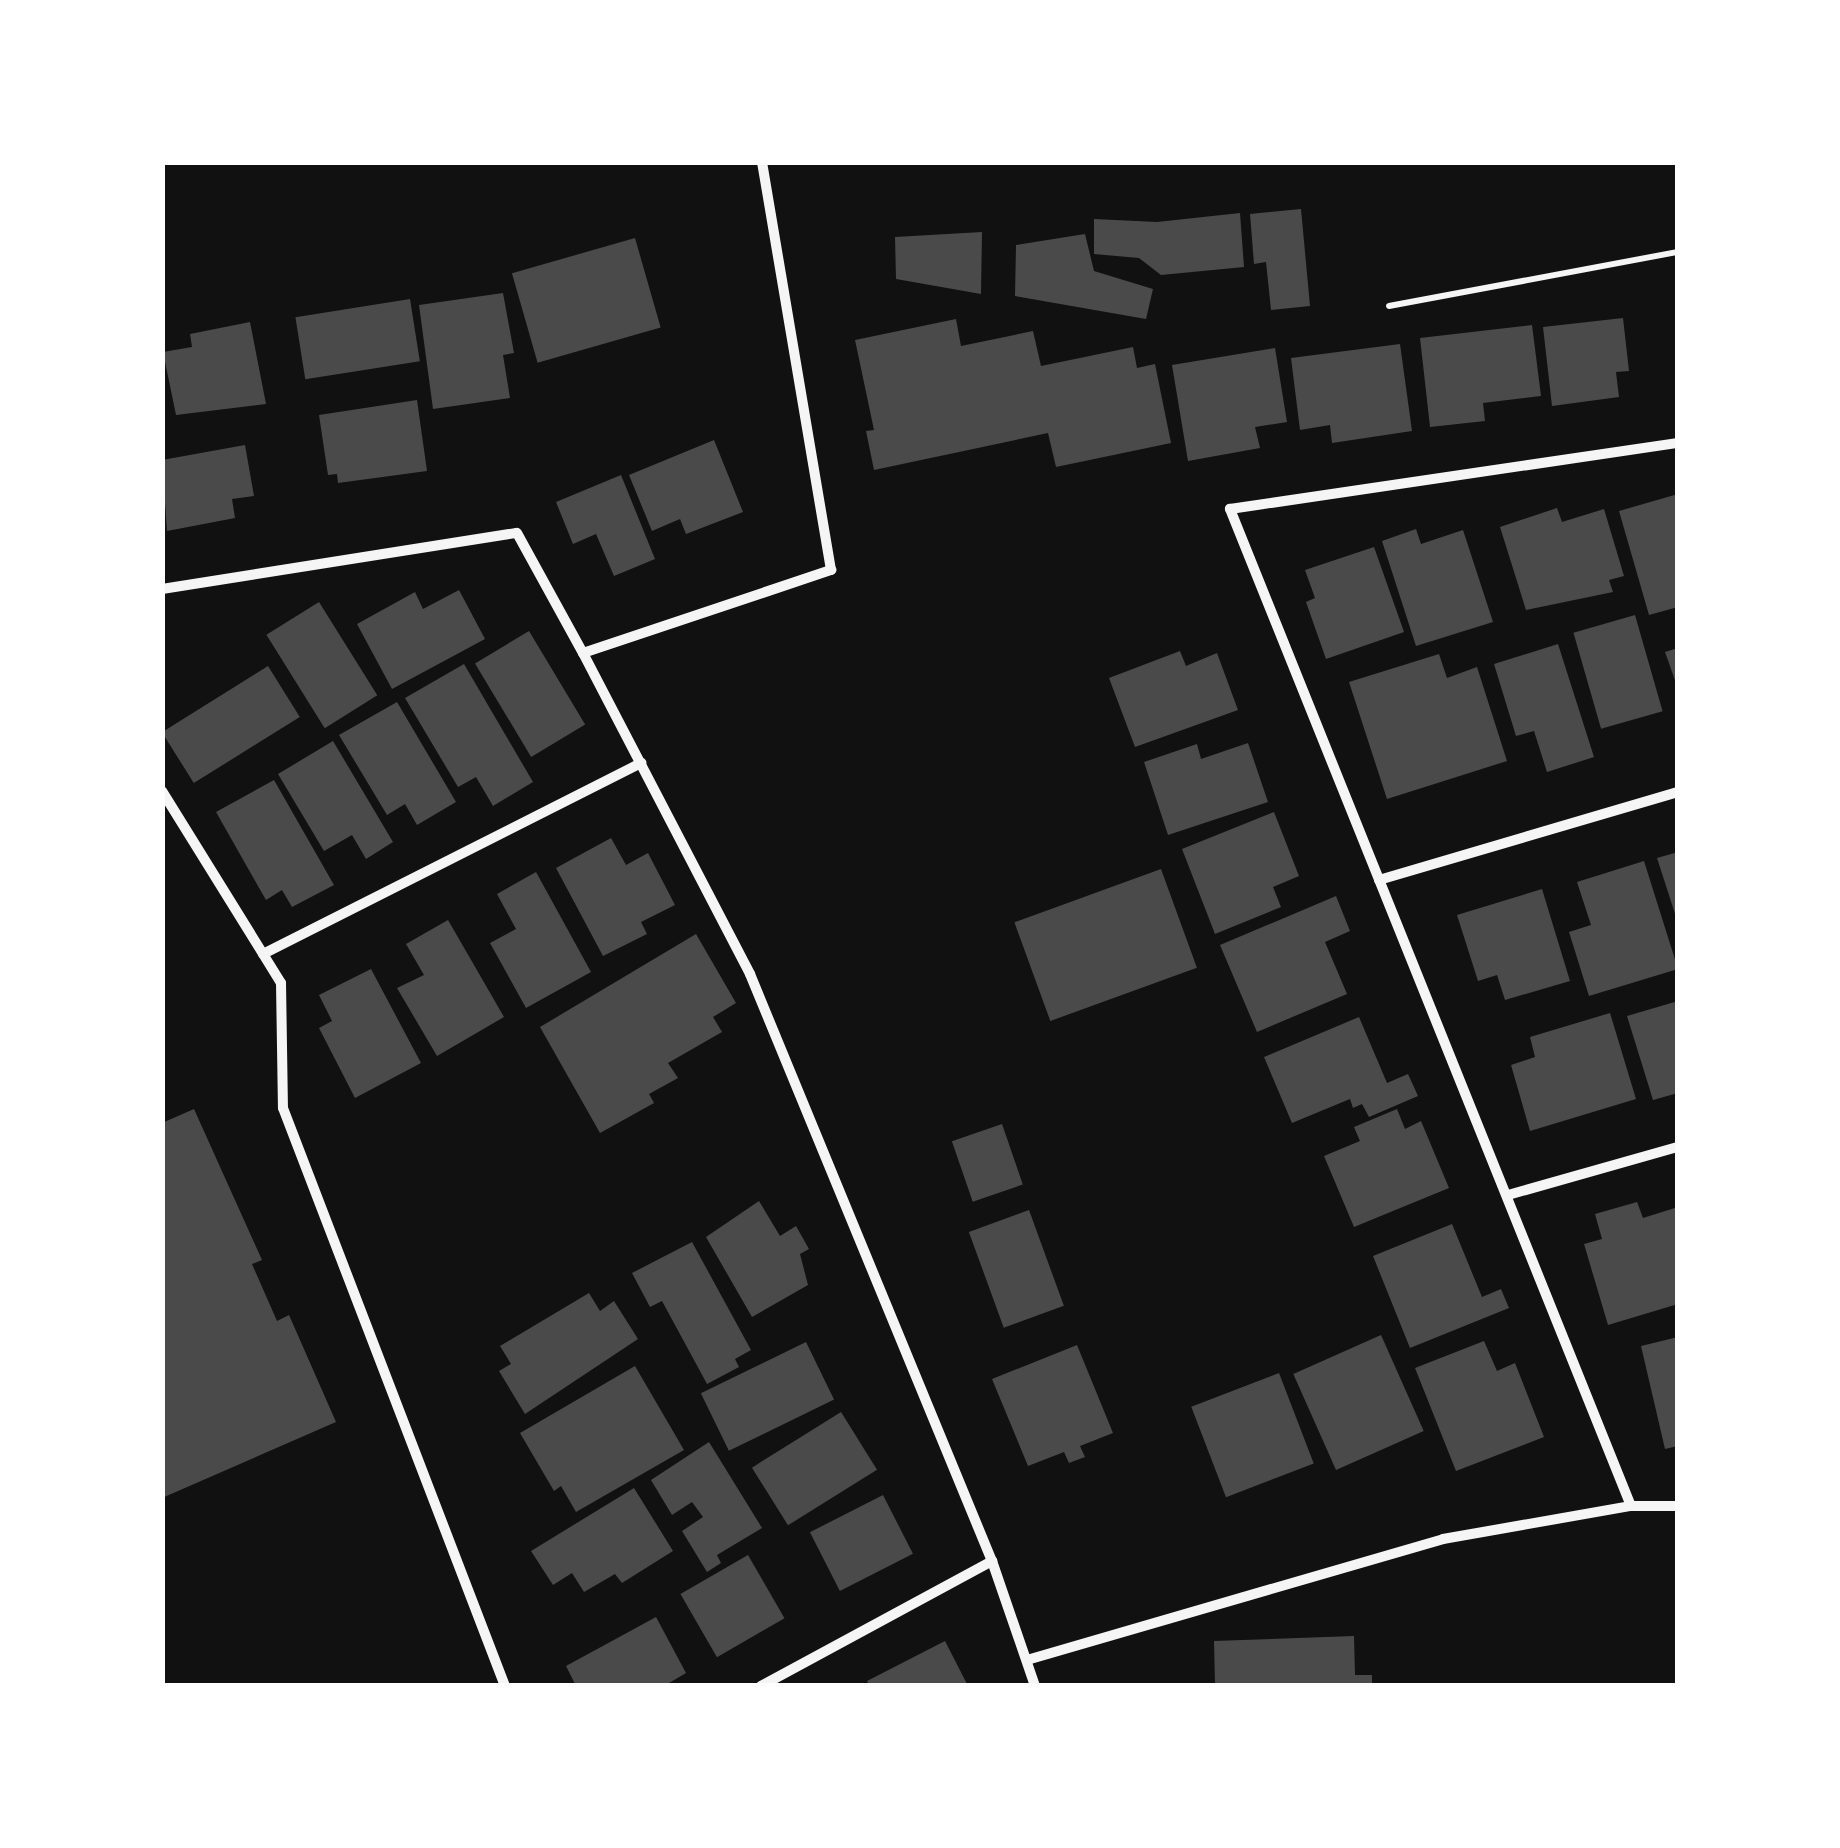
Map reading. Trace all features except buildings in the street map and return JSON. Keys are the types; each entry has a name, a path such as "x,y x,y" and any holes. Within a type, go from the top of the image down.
{"street":[{"path":"583,653 831,570 762,163"},
{"path":"1631,1506 1230,509 1678,444"},
{"path":"162,589 517,533 750,974 992,1560 1035,1686"},
{"path":"263,954 641,763"},
{"path":"162,792 281,983 282,1108 505,1686"},
{"path":"1379,880 1678,792"},
{"path":"1508,1195 1678,1147"},
{"path":"1027,1660 1444,1539 1631,1506 1678,1506"},
{"path":"761,1686 992,1560"}],"path":[{"path":"1389,306 1678,252"}]}
